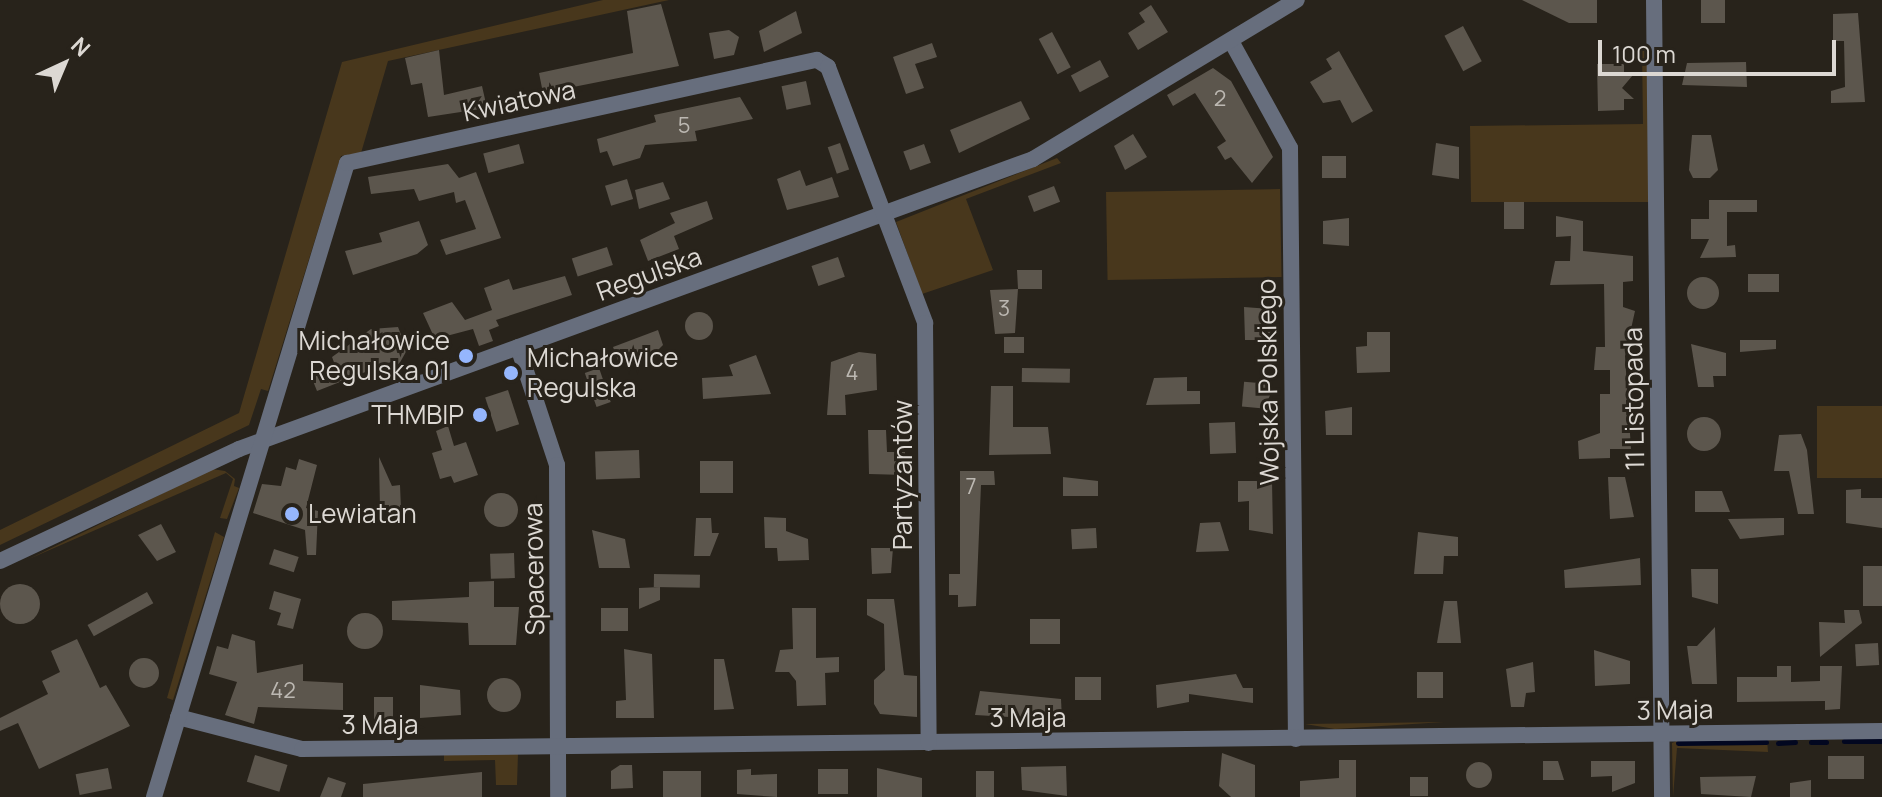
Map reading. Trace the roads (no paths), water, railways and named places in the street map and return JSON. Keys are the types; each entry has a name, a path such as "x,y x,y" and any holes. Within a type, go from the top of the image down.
{"street":[{"name":"Regulska","path":"0,561 261,441 1037,157 1297,0"},
{"name":"11 Listopada","path":"1654,0 1662,797"},
{"name":"Wojska Polskiego","path":"1231,41 1290,148 1296,739"},
{"name":"Kwiatowa","path":"261,441 351,160 820,60 882,216"},
{"name":"Partyzantów","path":"882,216 925,327 929,743"},
{"name":"Spacerowa","path":"518,347 557,465 558,797"},
{"path":"154,797 261,441"},
{"path":"223,456 250,477"},
{"name":"3 Maja","path":"178,717 290,748 1882,731"}],"waterway":[{"path":"1844,741 1882,741"},
{"path":"1678,743 1766,742"},
{"path":"1778,743 1795,742"},
{"path":"1811,742 1826,742"}],"place":[{"name":"Michałowice Regulska 01","path":"466,356"},
{"name":"Michałowice Regulska","path":"511,373"},
{"name":"THMBIP","path":"480,415"},
{"name":"Lewiatan","path":"292,514"}]}
